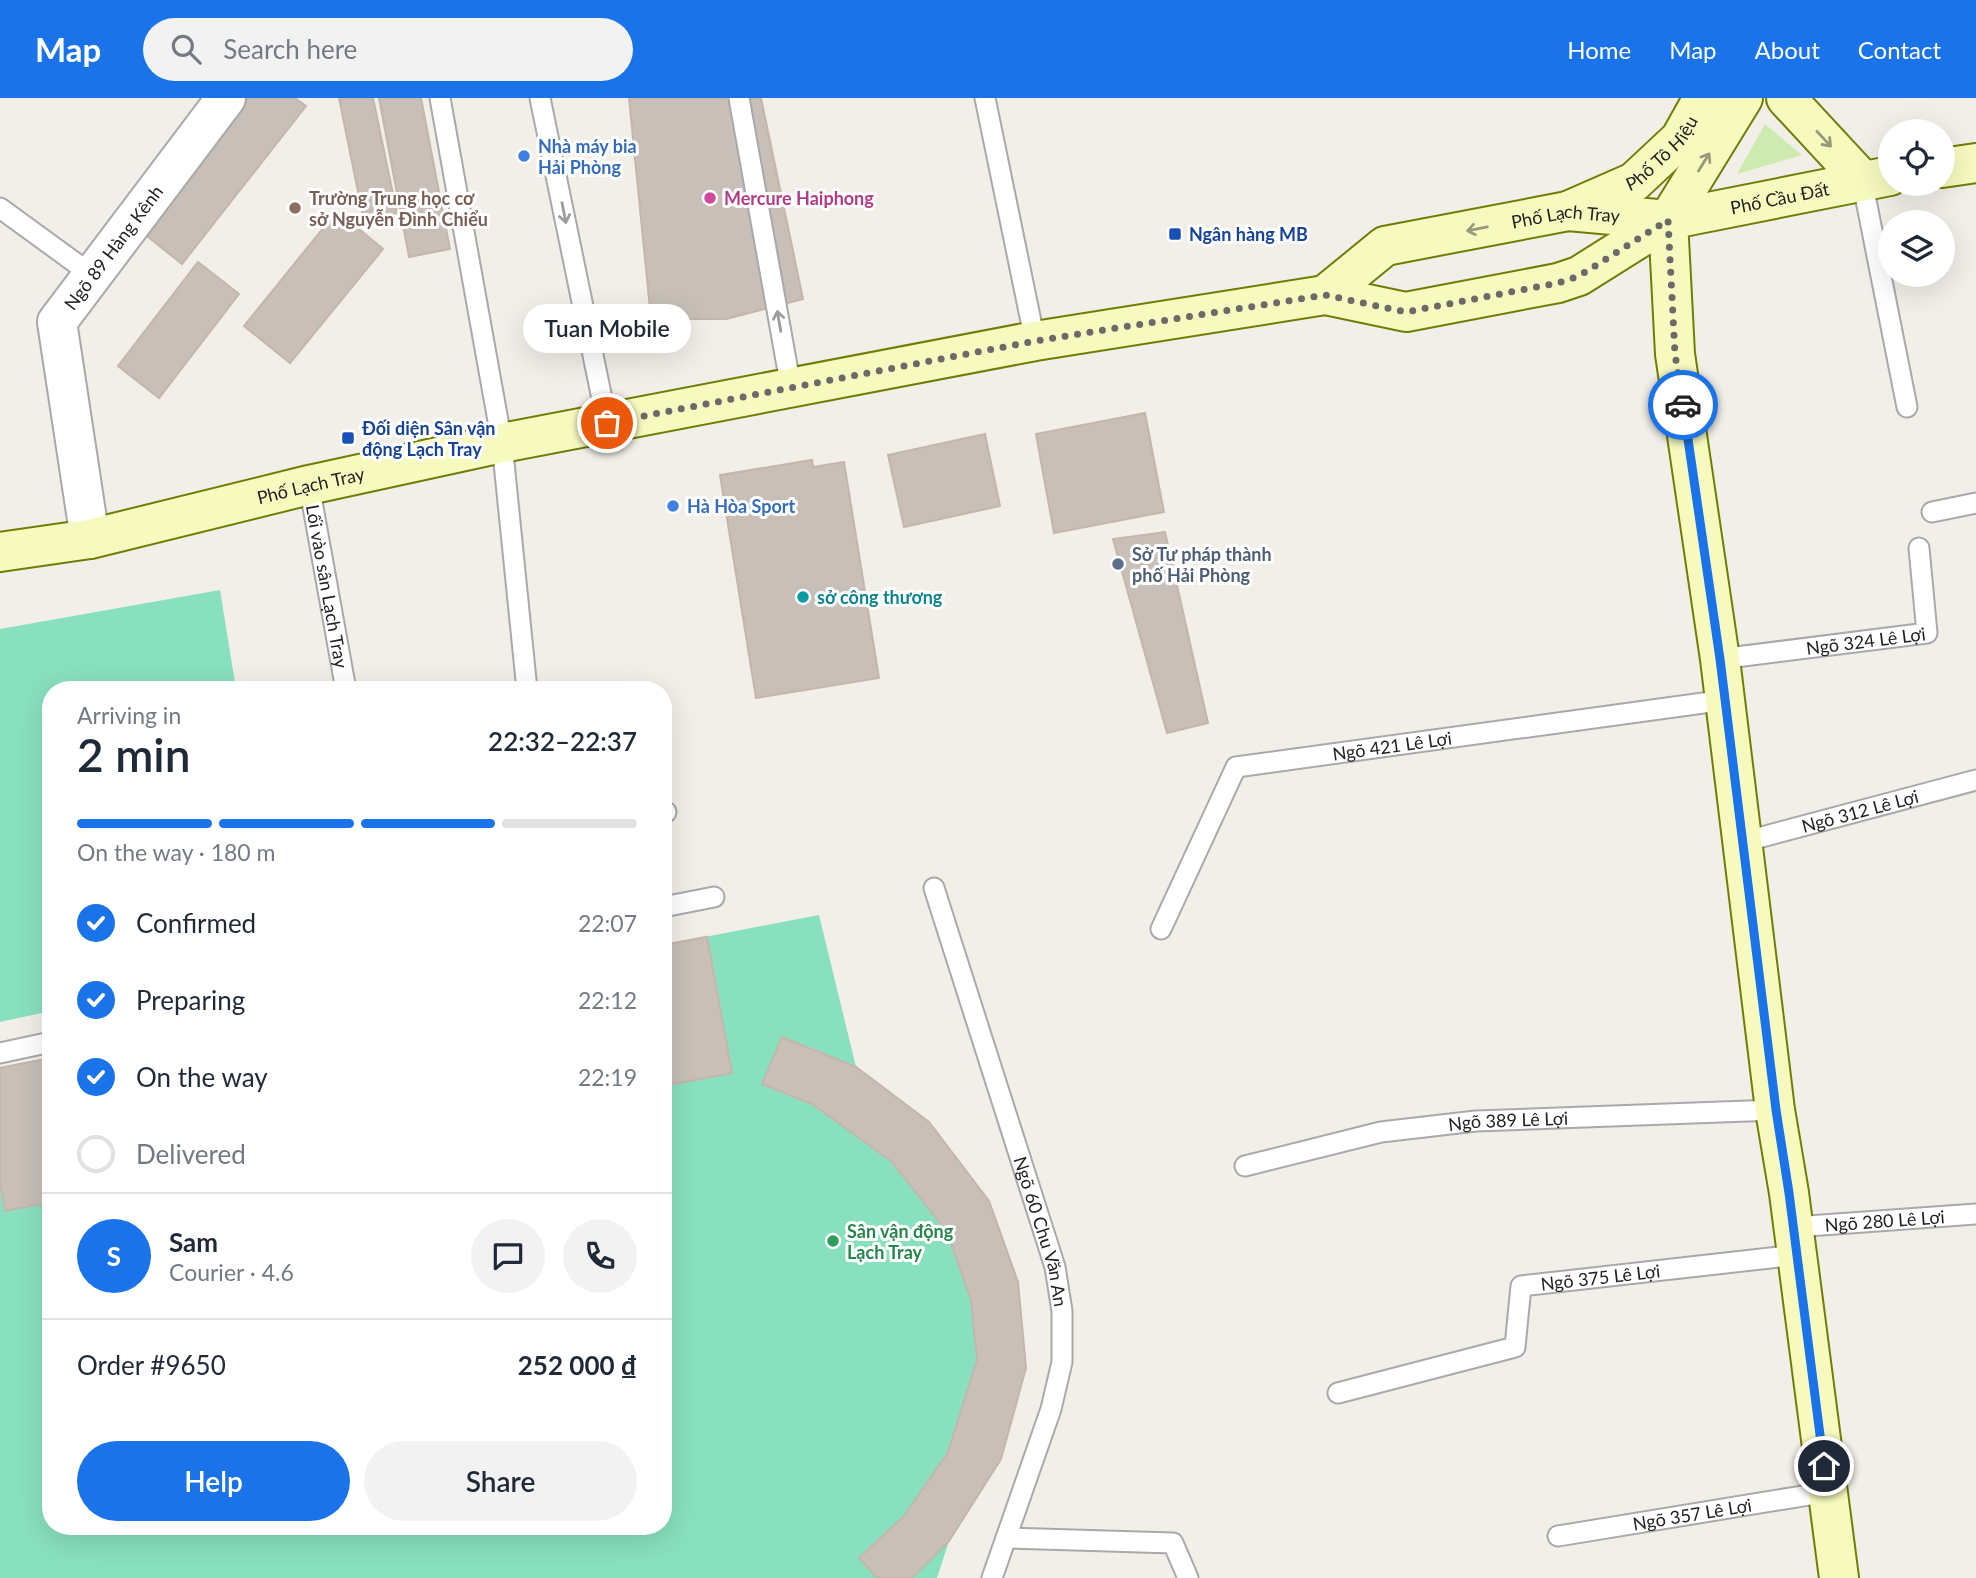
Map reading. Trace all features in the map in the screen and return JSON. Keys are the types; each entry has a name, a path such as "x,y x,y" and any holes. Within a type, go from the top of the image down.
{"main road":[{"name":"Phố Tô Hiệu","path":"1568,211 1634,182 1680,139 1703,98"},
{"name":"Phố Tô Hiệu","path":"1668,220 1743,98"},
{"path":"1786,98 1876,178"},
{"path":"1955,167 1976,163"},
{"name":"Phố Cầu Đất","path":"1668,220 1876,178"},
{"name":"Phố Lạch Tray","path":"1325,295 1385,246 1568,211 1668,220"},
{"name":"Phố Lạch Tray","path":"0,552 90,539 309,485 502,443 1035,341 1325,295 1406,312 1558,283 1579,276 1668,220"},
{"path":"1668,220 1675,354 1720,659 1776,1110 1796,1241 1839,1578"}],"street":[{"name":"Ngõ 89 Hàng Kênh","path":"90,539 57,322 226,98"}],"lane":[{"path":"440,98 502,443 526,681"},
{"path":"540,98 607,423"},
{"path":"739,98 791,388"},
{"path":"985,98 1035,341"},
{"path":"1876,178 1907,407"},
{"path":"0,208 92,275"},
{"name":"Lối vào sân Lạch Tray","path":"309,485 344,681"},
{"path":"1932,512 1976,503"},
{"name":"Ngõ 324 Lê Lợi","path":"1720,659 1927,633 1919,548"},
{"name":"Ngõ 421 Lê Lợi","path":"1161,929 1236,767 1725,700"},
{"name":"Ngõ 312 Lê Lợi","path":"1743,842 1976,780"},
{"name":"Ngõ 60 Chu Văn An","path":"934,888 1055,1267 1062,1311 1062,1362 1051,1409 992,1578"},
{"path":"672,905 714,897"},
{"path":"0,1053 42,1044"},
{"name":"Ngõ 389 Lê Lợi","path":"1245,1166 1381,1132 1476,1121 1776,1110"},
{"name":"Ngõ 280 Lê Lợi","path":"1796,1241 1976,1214"},
{"name":"Ngõ 375 Lê Lợi","path":"1338,1393 1515,1347 1521,1286 1796,1241"},
{"name":"Ngõ 357 Lê Lợi","path":"1558,1536 1827,1492"},
{"path":"1006,1538 1173,1543 1188,1578"}],"green space":[{"path":"1765,124 1802,155 1737,174"},
{"path":"220,590 235,681 42,681 42,1013 0,1022 0,629"},
{"name":"Sân vận động Lạch Tray","path":"819,915 856,1067 929,1122 989,1201 1018,1282 937,1578 0,1578 0,1068 42,1060 42,1535 672,1535 672,943"}],"building":[{"path":"241,98 295,98 306,106 182,264 138,229"},
{"path":"339,98 373,98 397,213 364,221"},
{"path":"379,98 421,98 450,249 409,257"},
{"name":"Mercure Haiphong","path":"629,98 761,98 803,299 726,319 651,319"},
{"path":"337,211 383,249 290,363 244,326"},
{"path":"198,262 239,294 159,398 118,366"},
{"path":"1145,413 1164,512 1054,533 1036,434"},
{"path":"985,434 1000,506 904,527 888,455"},
{"name":"sở công thương","path":"812,460 813,467 844,462 879,678 756,698 720,475"},
{"path":"1165,532 1208,723 1167,733 1113,539"},
{"path":"707,937 717,999 672,1007 672,943"},
{"path":"707,937 732,1073 672,1084 672,943"},
{"path":"782,1037 856,1067 929,1122 989,1201 1018,1282 1026,1368 1001,1459 949,1541 912,1578 877,1578 859,1558 904,1516 948,1452 977,1360 971,1300 947,1232 891,1161 812,1104 762,1084"},
{"path":"42,1060 42,1124 0,1132 0,1068"},
{"path":"42,1060 42,1204 5,1211 0,1184 0,1068"}],"way so far":[{"path":"607,423 1035,341 1325,295 1406,312 1558,283 1579,276 1668,220 1675,354 1683,405"}],"place":[{"name":"Nhà máy bia Hải Phòng","path":"524,156"},
{"name":"Mercure Haiphong","path":"710,198"},
{"name":"Trường Trung học cơ sở Nguyễn Đình Chiểu","path":"295,208"},
{"name":"Ngân hàng MB","path":"1175,234"},
{"name":"Tuan Mobile","path":"607,423"},
{"name":"Đối diện Sân vận động Lạch Tray","path":"348,438"},
{"name":"Hà Hòa Sport","path":"673,506"},
{"name":"Sở Tư pháp thành phố Hải Phòng","path":"1118,564"},
{"name":"sở công thương","path":"803,597"},
{"name":"Sân vận động Lạch Tray","path":"833,1241"}],"route":[{"path":"1683,405 1720,659 1776,1110 1824,1466"}]}
